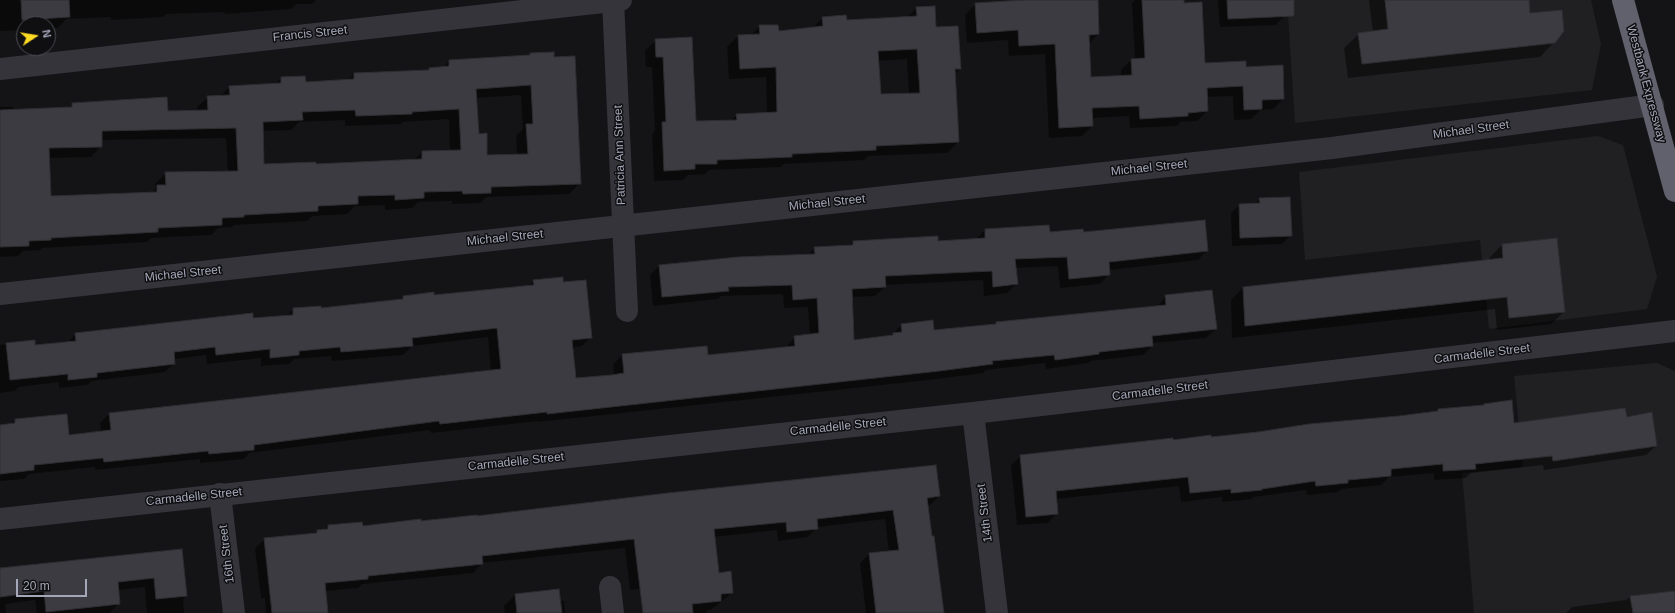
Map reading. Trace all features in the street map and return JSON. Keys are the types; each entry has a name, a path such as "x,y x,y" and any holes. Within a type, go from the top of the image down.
{"highway":[{"name":"Westbank Expressway","path":"1623,0 1653,105 1675,191"}],"street":[{"name":"Francis Street","path":"0,69 616,0"},
{"name":"Patricia Ann Street","path":"616,0 627,311"},
{"name":"Michael Street","path":"0,294 1332,148 1653,105"},
{"name":"Carmadelle Street","path":"0,518 973,413 1675,331"},
{"name":"14th Street","path":"973,413 997,613"},
{"name":"16th Street","path":"220,494 234,613"},
{"path":"610,587 613,613"}],"shaded area":[{"path":"1287,0 1591,0 1601,44 1592,90 1295,123"},
{"path":"1598,136 1623,145 1657,277 1647,309 1489,329 1480,240 1305,260 1299,172"},
{"path":"1657,363 1675,371 1675,613 1474,613 1462,473 1523,467 1514,376"}],"building":[{"path":"21,0 69,0 70,17 22,16"},
{"path":"1024,0 1098,0 1099,34 1089,35 1091,77 1132,75 1131,59 1145,58 1142,0 1184,0 1184,3 1202,2 1205,63 1246,61 1246,67 1283,65 1284,99 1262,100 1262,109 1244,110 1243,86 1207,88 1208,111 1188,113 1188,116 1140,119 1139,106 1092,108 1093,126 1059,128 1055,44 1019,46 1018,30 977,33 975,3"},
{"path":"1227,0 1294,0 1294,16 1228,19"},
{"path":"1385,0 1529,0 1530,13 1562,10 1564,31 1555,43 1362,64 1358,33 1388,29"},
{"path":"935,6 936,27 958,26 961,69 955,69 959,142 876,146 876,150 792,154 792,157 717,160 717,164 695,164 695,169 664,171 662,122 666,122 663,57 656,57 655,39 692,37 696,121 737,120 736,114 777,112 776,67 740,69 738,35 760,34 759,25 778,25 779,31 823,26 822,17 846,15 847,20 917,16 916,7","holes":["917,49 920,93 881,94 878,51"]},
{"path":"554,52 554,57 575,56 581,184 491,187 491,193 463,194 462,191 424,192 424,198 395,200 395,195 358,196 358,204 318,206 318,211 244,215 244,217 222,218 222,225 158,228 158,232 51,238 51,240 29,241 29,246 0,247 0,110 72,107 72,103 167,97 168,111 208,110 207,96 230,95 229,86 281,83 281,77 305,76 306,82 354,79 354,73 429,70 429,68 449,66 449,60 530,55 530,53","holes":["531,85 533,124 526,124 528,154 487,155 487,133 479,134 476,89","459,109 461,150 422,151 422,159 316,164 316,162 264,164 263,122 303,120 302,112 355,110 356,116 412,114 412,112","236,128 238,171 165,172 166,185 157,185 157,192 51,196 49,148 102,147 102,131"]},
{"path":"1290,197 1292,236 1240,238 1239,204 1260,203 1259,198"},
{"path":"1205,220 1208,251 1109,262 1110,275 1069,279 1067,257 1015,259 1018,284 993,287 992,271 885,276 886,287 852,289 854,340 893,335 893,333 902,332 901,324 933,320 934,330 996,324 996,322 1166,305 1165,295 1212,290 1217,329 1152,336 1153,346 1099,352 1099,354 1055,360 1054,355 992,361 993,364 939,371 547,414 547,412 440,424 439,421 254,445 254,450 209,454 208,451 104,462 103,458 34,465 34,470 0,474 0,425 15,423 15,419 67,414 69,435 111,430 109,413 501,369 497,328 412,338 413,346 341,352 340,347 299,351 299,355 270,358 270,349 216,355 215,347 174,352 175,364 97,373 97,377 68,380 68,374 10,380 6,343 35,340 35,345 76,341 75,333 253,313 253,318 293,315 293,308 321,306 321,308 403,299 403,296 434,292 434,295 534,285 533,280 563,277 563,282 586,280 592,338 572,340 576,378 612,375 624,373 622,354 707,346 708,355 795,346 794,336 819,333 817,298 793,300 792,285 728,287 729,291 662,297 659,265 738,257 815,254 814,247 853,245 853,241 938,236 938,241 985,238 985,229 1049,225 1050,232 1083,229 1084,232"},
{"path":"1557,238 1565,312 1509,318 1507,297 1245,326 1243,287 1503,258 1502,244"},
{"path":"1512,400 1514,423 1625,408 1627,417 1652,412 1657,446 1553,461 1552,456 1475,464 1476,469 1443,471 1443,464 1391,469 1391,476 1348,480 1348,483 1316,486 1315,481 1262,490 1231,493 1231,489 1190,493 1188,477 1056,491 1058,514 1026,517 1020,455 1173,438 1173,440 1211,435 1211,437 1258,432 1309,424 1399,416 1438,411 1438,409 1484,405"},
{"path":"936,465 940,496 927,498 932,536 934,536 944,613 876,613 869,553 899,550 893,510 817,519 818,529 787,532 786,522 714,529 719,573 731,571 733,593 721,594 721,601 692,604 693,613 643,613 634,539 482,556 483,564 368,576 368,579 325,583 328,613 272,613 264,538 317,533 317,530 328,529 328,525 362,522 363,526 421,519 421,521 477,516 668,493"},
{"path":"182,549 187,596 156,599 154,578 118,582 120,604 46,612 44,591 0,597 0,568"},
{"path":"559,589 562,613 517,613 515,594"},
{"path":"1675,591 1675,613 1633,613 1630,596"}]}
